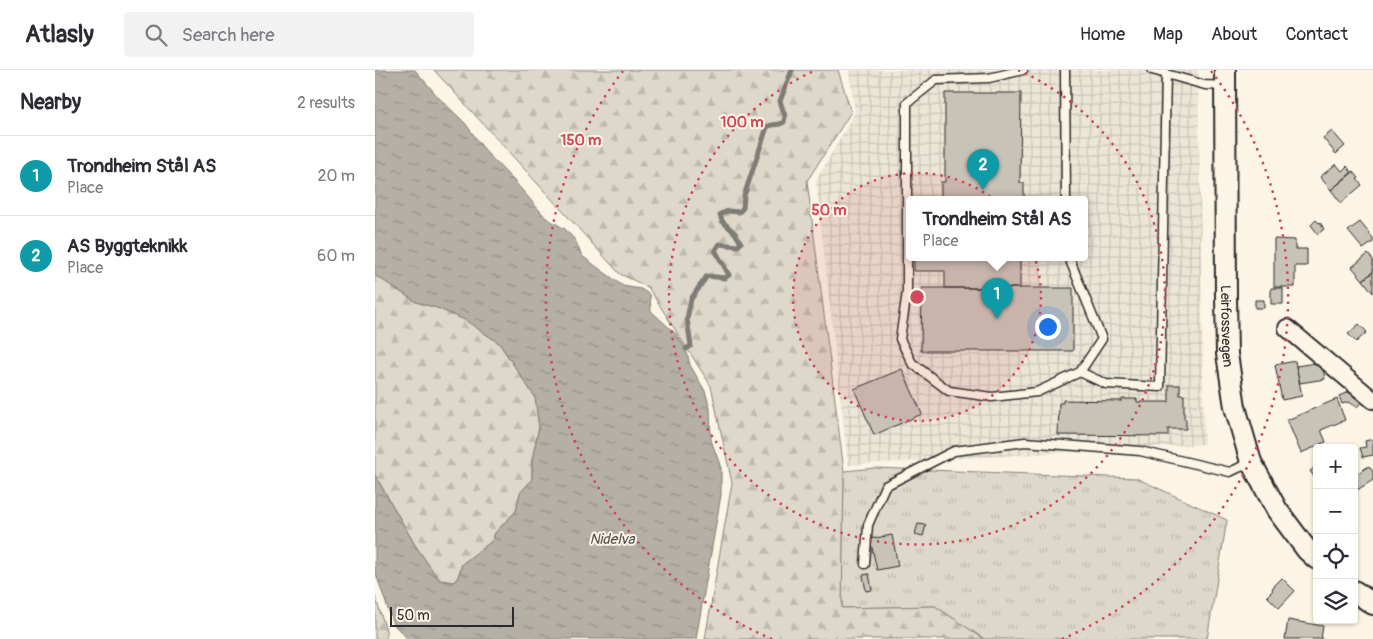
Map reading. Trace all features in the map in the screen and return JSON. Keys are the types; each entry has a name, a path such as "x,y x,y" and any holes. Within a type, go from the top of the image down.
{"street":[{"name":"Leirfossvegen","path":"1225,78 1227,354 1235,407 1251,462 1277,510 1313,555"},
{"path":"1287,328 1373,400"},
{"path":"1358,594 1373,604"}],"lane":[{"path":"907,196 907,103 936,80 989,78 1023,70"},
{"path":"1065,70 1066,196"},
{"path":"1152,70 1166,72 1205,85 1225,78"},
{"path":"1080,372 1106,384 1161,387 1166,72"},
{"path":"907,261 907,292 900,339 912,363 949,391 992,397 1037,392 1080,372 1102,339 1070,261"},
{"path":"865,564 868,525 885,486 954,451 1025,442 1141,451 1230,472 1251,462"}],"shaded area":[{"path":"849,70 1198,70 1204,444 848,465 816,181 855,112"}],"green space":[{"path":"434,70 838,70 851,112 807,181 844,471 842,608 935,606 984,639 705,639 732,483 711,386 648,287 620,274"},
{"path":"375,275 416,302 437,308 465,320 499,343 535,397 539,427 532,460 532,480 520,493 516,511 495,533 492,541 462,564 458,577 454,582 439,580 415,545 375,475"},
{"path":"876,468 1136,478 1227,520 1207,639 984,639 935,606 842,608 844,471"},
{"path":"375,596 386,630 386,639 375,639"}],"water":[{"name":"Nidelva","path":"375,70 415,70 439,98 465,123 486,152 546,218 565,229 575,240 582,256 623,286 641,289 650,295 651,311 676,334 686,349 690,365 705,391 710,408 711,440 721,468 721,495 696,639 408,639 393,624 375,571 375,475 415,545 439,580 454,582 458,577 462,564 492,541 495,533 516,511 520,493 532,480 532,460 539,427 535,397 499,343 465,320 437,308 416,302 375,275"}],"building":[{"path":"945,93 1021,93 1020,183 1024,183 1024,196 941,196 941,182 945,182"},
{"path":"1332,131 1345,146 1336,154 1323,138"},
{"path":"1336,164 1342,171 1347,166 1352,173 1331,190 1320,177"},
{"path":"1353,171 1362,185 1341,203 1331,190"},
{"path":"1316,220 1320,222 1324,229 1318,234 1311,225"},
{"path":"1360,222 1373,238 1373,242 1363,249 1348,231"},
{"path":"1274,239 1295,240 1295,249 1307,249 1307,266 1295,266 1295,287 1274,287"},
{"path":"1368,254 1373,260 1373,272 1363,280 1352,267"},
{"path":"914,261 1020,261 1020,288 945,288 945,271 914,271"},
{"path":"1373,272 1373,293 1363,280"},
{"path":"922,288 1073,288 1073,351 921,351"},
{"path":"1271,288 1283,288 1283,304 1271,304"},
{"path":"1255,300 1264,300 1264,308 1255,308"},
{"path":"1359,324 1367,332 1356,342 1348,334"},
{"path":"1295,361 1302,396 1282,400 1275,365"},
{"path":"1322,362 1325,379 1300,383 1296,366"},
{"path":"902,369 922,414 874,435 854,389"},
{"path":"1169,385 1180,385 1180,395 1184,395 1186,429 1168,429 1168,436 1058,435 1059,403 1063,403 1063,400 1122,401 1122,399 1137,399 1137,402 1169,402"},
{"path":"1348,392 1355,394 1363,400 1357,407 1348,402 1342,404 1339,396"},
{"path":"1337,399 1345,420 1321,430 1326,442 1313,444 1313,448 1301,453 1287,420"},
{"path":"1373,439 1373,455 1363,457 1360,448 1366,447 1365,441"},
{"path":"1369,466 1373,472 1373,480 1358,489 1358,473"},
{"path":"918,524 926,525 923,536 915,534"},
{"path":"892,535 898,566 877,570 870,539"},
{"path":"869,574 872,590 866,591 863,575"},
{"path":"1282,578 1295,591 1279,608 1267,596"},
{"path":"1288,620 1323,626 1321,639 1285,639"}],"waterway":[{"path":"686,349 691,346 687,319 691,299 707,276 725,278 729,275 715,250 719,244 738,246 741,243 735,233 722,221 720,214 728,211 739,212 743,208 744,196 767,127 784,122 785,116 780,101 792,70"}],"place":[{"name":"AS Byggteknikk","path":"983,190"},
{"name":"Trondheim Stål AS","path":"997,319"}]}
